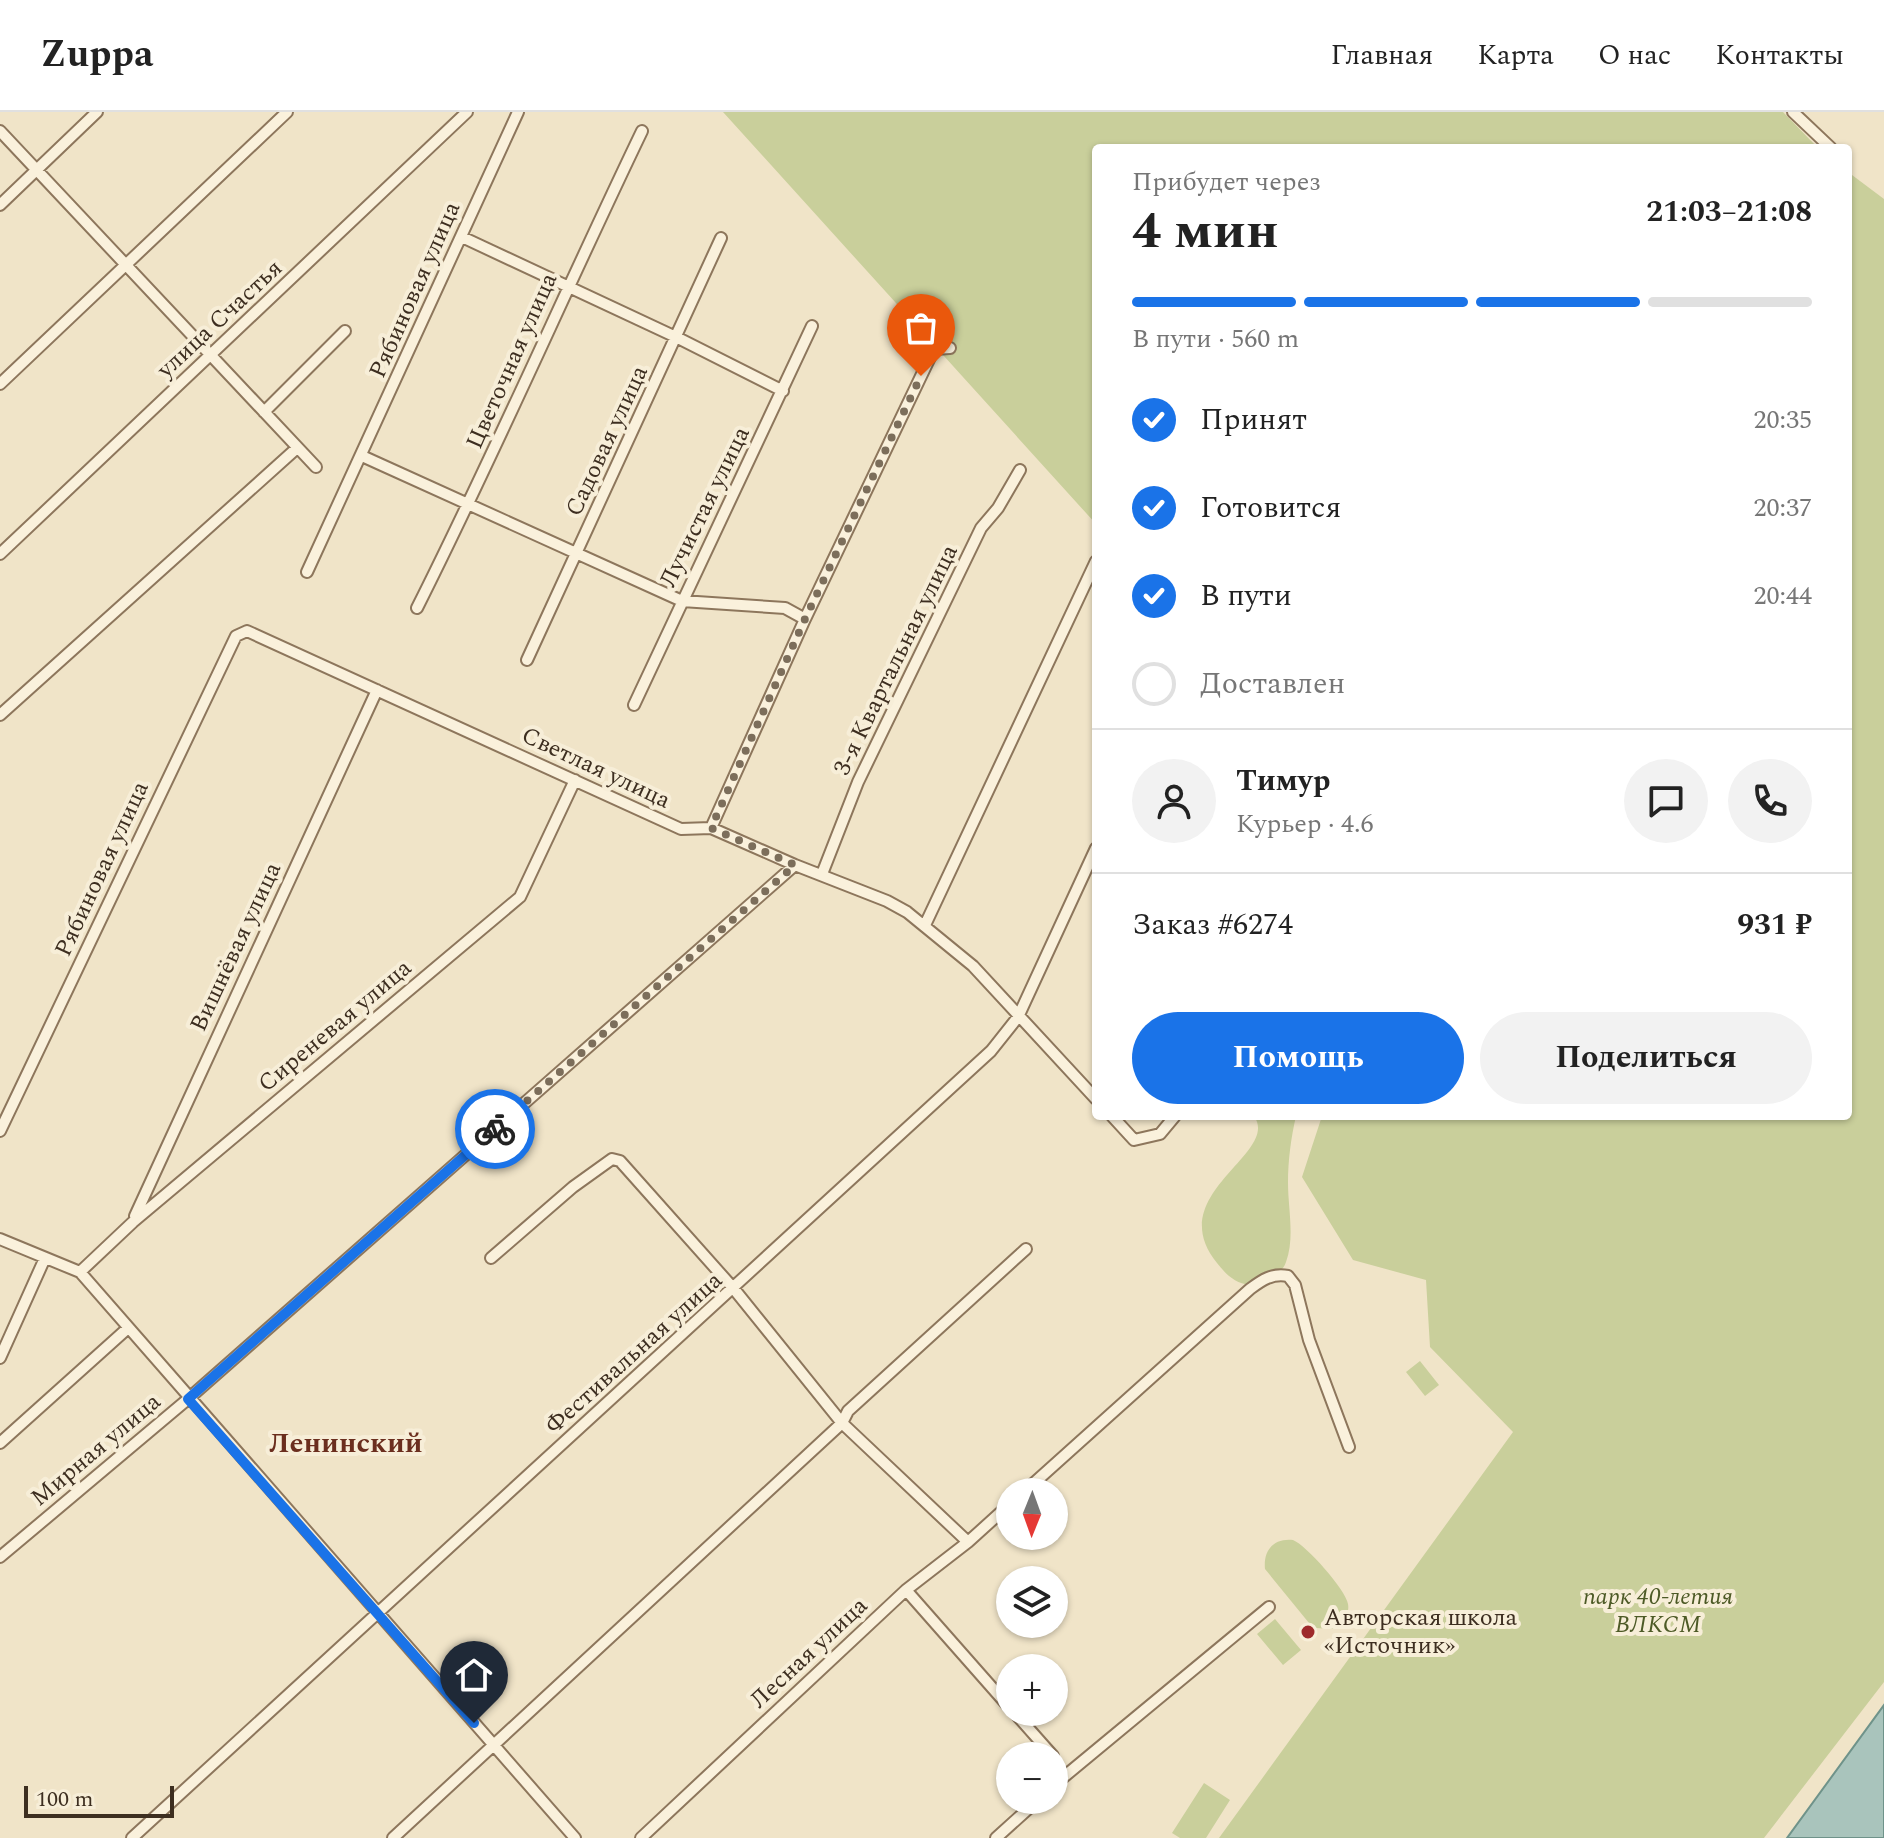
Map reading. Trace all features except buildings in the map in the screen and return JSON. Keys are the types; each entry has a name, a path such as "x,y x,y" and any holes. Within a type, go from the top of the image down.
{"street":[{"path":"0,205 97,112"},
{"path":"0,384 287,112"},
{"name":"улица Счастья","path":"0,554 467,112"},
{"name":"Рябиновая улица","path":"307,572 518,112"},
{"path":"1793,112 1827,144"},
{"path":"0,131 316,467"},
{"name":"Цветочная улица","path":"417,608 469,504 567,286 642,131"},
{"path":"462,237 783,391"},
{"name":"Садовая улица","path":"527,660 678,338 721,238"},
{"name":"Лучистая улица","path":"634,705 812,326"},
{"path":"264,412 345,331"},
{"path":"711,828 805,619 934,349 950,348"},
{"path":"0,715 297,448"},
{"path":"362,456 682,601 785,608 805,619"},
{"name":"3-я Квартальная улица","path":"822,874 858,782 981,528 998,508 1020,470"},
{"path":"925,925 1092,570"},
{"name":"Рябиновая улица","path":"0,1131 229,650 236,636 247,631"},
{"name":"Светлая улица","path":"247,631 681,829 711,828 887,901 925,925 973,966 1092,1095"},
{"name":"Вишнёвая улица","path":"133,1222 377,690"},
{"name":"Сиреневая улица","path":"80,1272 133,1222 520,897 575,780"},
{"name":"Фестивальная улица","path":"132,1838 991,1051 1018,1017 1092,857"},
{"name":"Мирная улица","path":"0,1557 188,1399 795,865"},
{"path":"1116,1120 1134,1140 1160,1134 1172,1120"},
{"path":"491,1258 573,1187 612,1159 620,1161 734,1289 842,1423 968,1542"},
{"path":"0,1239 80,1272 575,1838"},
{"path":"393,1838 842,1423 848,1411 1026,1249"},
{"path":"0,1358 45,1258"},
{"path":"1040,1478 1250,1289 1278,1274 1291,1278 1295,1285 1309,1340 1349,1447"},
{"path":"0,1443 128,1328"},
{"name":"Лесная улица","path":"641,1838 906,1590 996,1517"},
{"path":"906,1590 996,1692"},
{"path":"1068,1772 1269,1607"},
{"path":"1026,1726 1040,1742"},
{"path":"996,1838 1023,1814"}],"green space":[{"path":"723,112 1783,112 1814,144 1092,144 1092,520"},
{"name":"парк 40-летия ВЛКСМ","path":"1852,175 1884,199 1884,1682 1764,1838 1219,1838 1513,1432 1430,1347 1426,1280 1353,1260 1302,1177 1321,1120 1852,1120"},
{"path":"1255,1120 1295,1120 1288,1174 1290,1243 1286,1262 1278,1273 1258,1283 1246,1284 1230,1277 1217,1263 1204,1238 1203,1216 1211,1196 1252,1145 1258,1130"},
{"path":"1420,1361 1439,1385 1425,1396 1406,1372"},
{"path":"1293,1540 1316,1559 1346,1597 1346,1616 1332,1629 1316,1628 1309,1623 1265,1569 1266,1556 1271,1547 1280,1541"},
{"path":"1275,1619 1301,1650 1283,1665 1257,1634"},
{"path":"1204,1783 1230,1800 1206,1838 1180,1838 1172,1833"}],"water":[{"path":"1884,1705 1884,1838 1787,1838"}],"way so far":[{"path":"495,1129 795,865 711,828 805,619 921,376"}],"place":[{"name":"Авторская школа «Источник»","path":"1308,1632"}],"district":[{"name":"Ленинский","path":"346,1443"}],"route":[{"path":"474,1723 188,1399 495,1129"}]}
